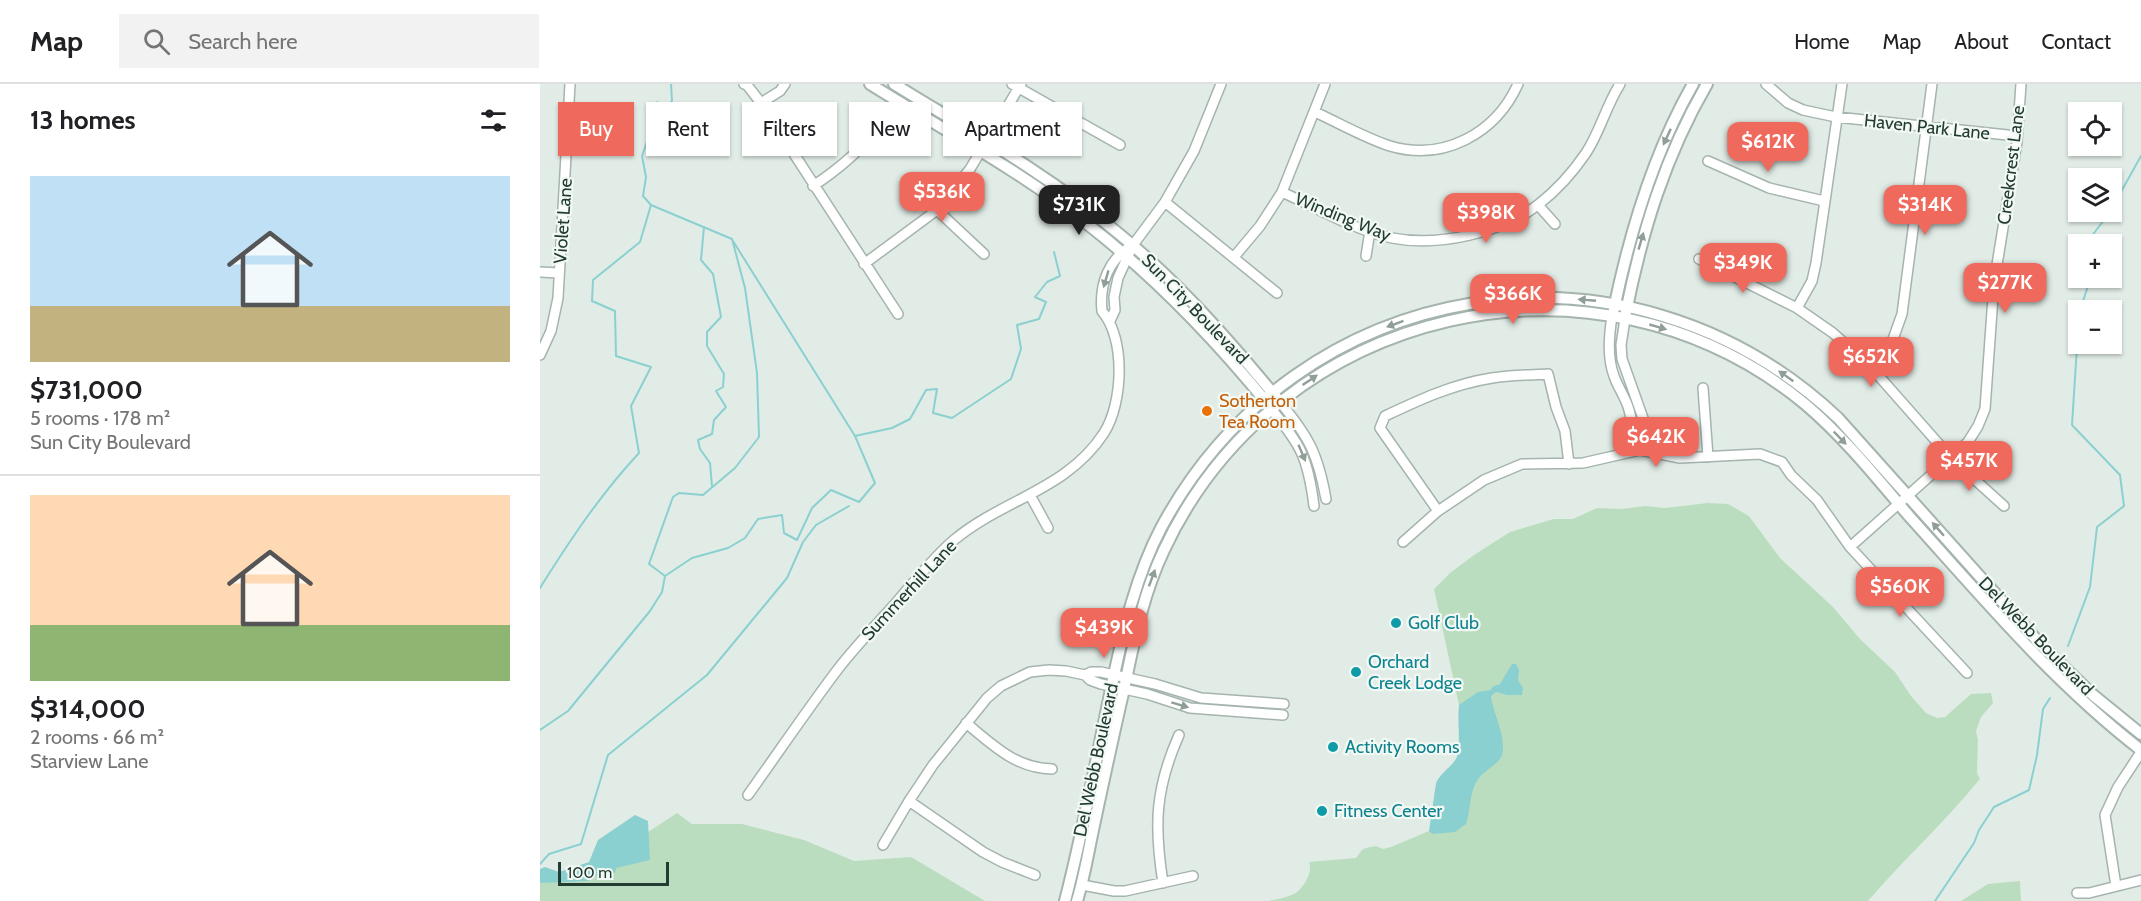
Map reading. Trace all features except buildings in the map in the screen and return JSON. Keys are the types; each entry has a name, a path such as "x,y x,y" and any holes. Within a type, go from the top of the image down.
{"street":[{"name":"Violet Lane","path":"540,355 556,313 570,84"},
{"path":"744,84 760,102"},
{"path":"763,102 780,91 785,84"},
{"name":"Sun City Boulevard","path":"870,84 943,124"},
{"name":"Sun City Boulevard","path":"894,84 943,118"},
{"name":"Summerhill Lane","path":"748,795 839,668 930,564 953,541 976,524 1030,495 1075,467 1091,451 1106,429 1118,388 1118,364 1110,321 1102,311 1103,287 1111,264 1125,255 1165,202 1194,151 1221,84"},
{"path":"1234,257 1260,226 1282,192 1325,84"},
{"path":"1315,112 1390,146 1413,151 1438,149 1463,143 1484,130 1498,116 1512,97 1518,84"},
{"path":"1608,84 1619,86"},
{"path":"1640,450 1633,434 1629,408 1614,376 1610,361 1609,338 1612,316 1627,249 1648,184 1660,152 1693,84"},
{"path":"1640,450 1645,433 1644,421 1622,359 1621,345 1627,306 1639,251 1658,187 1684,126 1707,84"},
{"name":"Haven Park Lane","path":"1766,84 1795,107 1836,117 2017,136"},
{"path":"1797,308 1812,281 1842,84"},
{"path":"1870,366 1892,342 1902,314 1932,84"},
{"name":"Creekcrest Lane","path":"1850,547 1952,459 1968,442 1978,426 1984,409 1994,283 2017,136 2021,84"},
{"path":"1008,102 1017,85 1120,145"},
{"name":"Winding Way","path":"1282,192 1391,238 1446,239 1467,236 1495,227 1538,205 1565,181 1587,152 1619,86"},
{"path":"794,156 898,314"},
{"path":"813,186 853,156"},
{"path":"864,264 937,210 978,156"},
{"name":"Sun City Boulevard","path":"996,156 1125,255 1181,307 1276,405"},
{"name":"Sun City Boulevard","path":"1000,156 1064,192 1133,245 1196,305 1268,396"},
{"path":"1708,161 1769,188 1824,201"},
{"path":"1165,202 1277,293"},
{"path":"1538,205 1555,224"},
{"path":"937,210 984,254"},
{"path":"1366,256 1370,231"},
{"path":"1700,259 1797,308 1833,333 1870,366 1952,459 2004,506"},
{"path":"540,272 559,273"},
{"name":"Del Webb Boulevard","path":"1065,901 1113,681 1136,588 1161,529 1184,490 1215,448 1245,416 1303,370 1349,343 1390,326 1429,313 1476,303 1522,298 1568,298 1627,306 1703,330 1770,365 1800,385 1838,418 2034,655 2085,704 2141,751"},
{"name":"Del Webb Boulevard","path":"1077,901 1147,592 1181,516 1224,456 1276,405 1328,369 1394,337 1434,324 1479,314 1524,310 1567,310 1612,316 1658,327 1699,341 1773,381 1804,404 1842,438 2043,647 2093,694 2141,734"},
{"path":"1438,511 1380,428 1385,416 1428,395 1492,378 1548,374 1556,407 1565,430 1569,464"},
{"path":"1703,388 1708,457"},
{"path":"1276,405 1311,443 1320,467 1326,499"},
{"path":"1276,405 1301,448 1309,470 1314,506"},
{"path":"1403,542 1438,511 1484,480 1522,464 1569,464 1620,456 1640,450 1680,458 1760,454 1782,462 1791,475 1817,500 1850,547 1967,673"},
{"path":"1030,495 1048,528"},
{"path":"883,846 933,765 987,698 1001,686 1030,672 1049,670 1085,675 1091,672 1113,681 1155,684 1201,698 1284,704"},
{"path":"1125,683 1190,708 1283,715"},
{"path":"966,723 1004,754 1020,763 1037,769 1052,770"},
{"path":"1163,884 1157,840 1159,798 1168,759 1179,735"},
{"path":"2116,886 2105,814 2118,787 2141,751"},
{"path":"909,801 983,852 1035,875"},
{"path":"1082,885 1125,891 1193,876"},
{"path":"2077,893 2089,893 2141,880"}],"green space":[{"path":"1708,503 1728,504 1749,516 1780,558 1833,607 1860,639 1895,672 1926,713 1937,718 1945,717 1971,694 1991,693 1993,703 1981,717 1976,731 1977,773 1980,779 1868,901 1269,901 1297,892 1309,874 1309,862 1356,858 1366,848 1391,847 1429,831 1467,758 1459,705 1434,589 1450,573 1510,532 1554,519 1573,519 1597,508 1622,509 1645,506 1665,508"},
{"path":"677,813 692,824 742,824 804,840 854,861 911,857 985,901 540,901 540,880 591,870"},
{"path":"2020,881 2021,901 1961,901 1988,884"}],"water":[{"path":"1512,664 1516,664 1519,670 1518,680 1523,688 1522,695 1496,692 1491,696 1503,740 1503,753 1475,784 1466,824 1455,832 1433,834 1429,831 1436,783 1457,757 1459,705 1478,692 1491,690 1492,687 1500,684"},
{"path":"635,815 648,821 650,860 616,868 615,873 601,873 587,881 540,883 540,869 545,867 559,872 589,862 598,840"}],"waterway":[{"path":"540,588 586,518 639,453 631,406 651,367 616,356 615,311 592,301 593,280 640,242 651,205 643,196 646,177 642,156 650,133 652,117 650,106 657,102 664,109 672,101 671,84"},
{"path":"2122,190 2141,156"},
{"path":"651,205 732,239 745,288 757,373 759,437 735,468 703,495 679,493 673,497 649,564 665,576"},
{"path":"2093,234 2102,222"},
{"path":"704,227 701,260 713,274 721,317 707,332 707,346 724,374 723,387 716,391 726,407 714,420 712,434 698,440 700,449 710,463 712,486"},
{"path":"733,241 855,436"},
{"path":"540,730 568,711 650,611 662,592 665,576 692,558 728,548 745,538 758,519 782,515 784,533 797,540 812,508 831,490 859,502 875,483 855,436 892,428 910,419 926,390 937,389 933,413 952,418 1011,379 1021,349 1017,325 1039,319 1046,302 1035,297 1047,282 1060,276 1054,252"},
{"path":"2083,300 2087,288"},
{"path":"2068,646 2090,587 2097,527 2124,506 2120,475 2072,425 2077,354"},
{"path":"540,864 549,854 581,844 608,755 707,675 787,578 803,542 816,525 849,506"},
{"path":"1935,901 1974,843 1979,830 1994,807 2029,790 2037,755 2043,709 2050,698"}],"place":[{"name":"Sotherton Tea Room","path":"1207,411"},
{"name":"Golf Club","path":"1396,623"},
{"name":"Orchard Creek Lodge","path":"1356,672"},
{"name":"Activity Rooms","path":"1333,747"},
{"name":"Fitness Center","path":"1322,811"}]}
